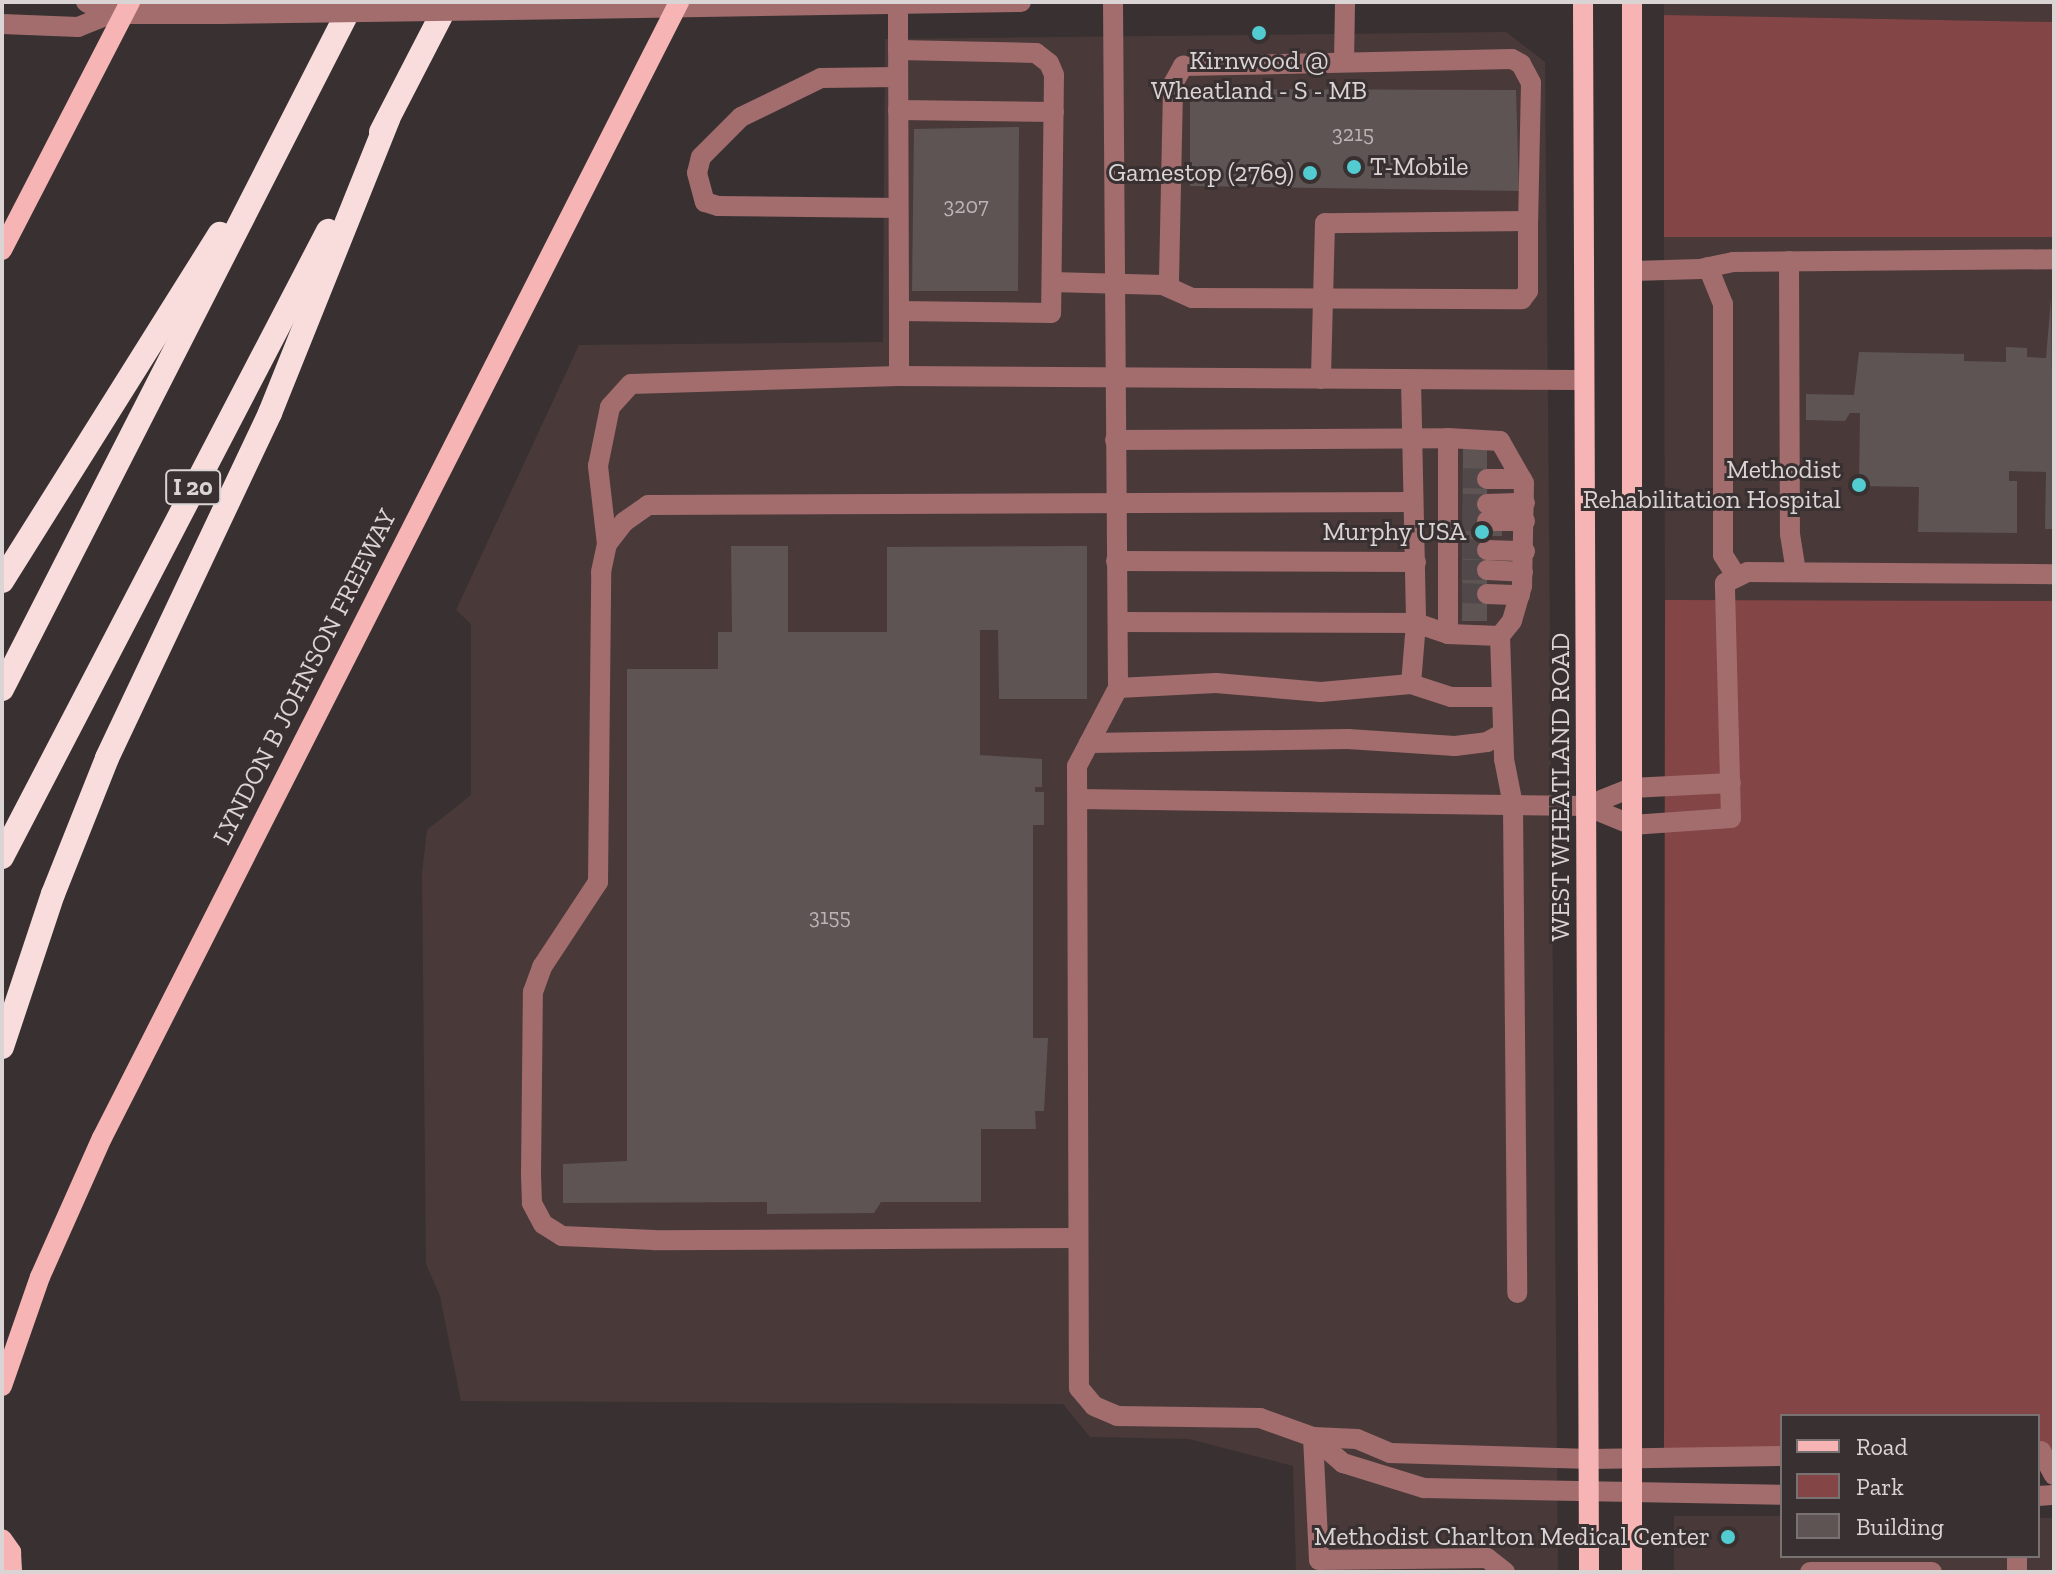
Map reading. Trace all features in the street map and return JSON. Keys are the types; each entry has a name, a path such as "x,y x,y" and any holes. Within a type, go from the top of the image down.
{"highway":[{"path":"2,689 353,2"},
{"name":"I 20","path":"2,857 448,2"},
{"path":"2,1047 53,894 107,758 270,413 388,119"},
{"path":"2,581 293,121"}],"main road":[{"name":"WEST WHEATLAND ROAD","path":"1583,2 1589,1572"},
{"path":"1632,2 1632,1572"},
{"name":"LYNDON B JOHNSON FREEWAY","path":"2,1386 40,1277 102,1138 677,5"},
{"path":"2,250 121,10"},
{"path":"2,1539 11,1552 12,1572"}],"street":[{"path":"86,2 121,10 220,14 1021,2"},
{"path":"1113,2 1118,688 1077,766 1079,1388 1094,1406 1117,1416 1260,1418 1313,1437 1357,1439 1390,1453 1590,1459 1780,1456"},
{"path":"1344,61 1345,2"},
{"path":"898,3 899,376"},
{"path":"2,24 78,27 121,10"},
{"path":"898,50 1036,53 1054,75 1051,313 899,311"},
{"path":"1052,282 1163,285 1192,298 1522,299 1528,291 1531,83 1521,64 1512,59 1195,63 1177,73 1169,280 1163,285"},
{"path":"898,77 821,78 741,117 701,157 697,173 705,202 718,206 898,208"},
{"path":"898,110 1054,112"},
{"path":"1321,379 1325,223 1528,221"},
{"path":"1633,271 1789,261 2054,259"},
{"path":"1789,261 1790,519 1796,572"},
{"path":"1708,267 1723,304 1723,555 1737,577"},
{"path":"1078,1238 654,1240 562,1236 543,1224 532,1203 533,992 542,967 598,882 601,572 607,544 598,466 610,407 631,384 899,376 1583,380"},
{"path":"1411,380 1416,562 1416,623 1411,684"},
{"path":"1115,440 1448,438 1500,441 1522,479 1525,512 1520,595 1512,621 1500,636 1500,697 1513,805 1517,1293"},
{"path":"1448,438 1456,478 1456,593 1448,634"},
{"path":"1487,479 1522,479"},
{"path":"607,544 624,522 648,505 1116,506 1413,502"},
{"path":"1487,512 1525,512"},
{"path":"1487,560 1524,561"},
{"path":"1116,561 1416,562"},
{"path":"1078,799 1586,806 1632,825 1731,818 1725,583 1737,577 1796,572 2054,574"},
{"path":"1487,594 1520,595"},
{"path":"1118,622 1416,623 1448,634 1500,636"},
{"path":"1118,688 1216,683 1321,692 1411,684 1451,697 1500,697"},
{"path":"1089,743 1348,739 1455,746 1487,742 1503,733"},
{"path":"1586,806 1631,788 1731,783"},
{"path":"1313,1437 1343,1463 1424,1488 1780,1495"},
{"path":"1313,1437 1319,1566 1377,1566 1487,1558 1505,1572"},
{"path":"2043,1452 2054,1475"},
{"path":"1810,1572 1932,1572"}],"shaded area":[{"path":"1664,2 2054,2 2054,22 1664,15"},
{"path":"1506,32 1545,62 1558,1572 1296,1572 1293,1466 1189,1439 1090,1437 1063,1404 461,1401 440,1296 426,1264 422,873 427,830 471,795 471,624 456,610 579,345 883,342 885,39"},
{"name":"Methodist Rehabilitation Hospital","path":"1664,237 2054,237 2054,601 1665,600"},
{"name":"Methodist Charlton Medical Center","path":"1674,1516 1780,1516 1780,1558 2040,1558 2040,1518 2054,1518 2054,1572 1674,1572"}],"green space":[{"path":"1664,15 2054,22 2054,237 1664,237"},
{"path":"1665,600 2054,601 2054,1457 2040,1457 2040,1414 1780,1414 1780,1458 1664,1458"}],"building":[{"path":"1190,89 1516,90 1519,191 1190,186"},
{"path":"1019,127 1018,291 912,291 914,129"},
{"path":"2051,299 2054,529 2045,529 2046,472 2009,471 2009,481 2017,481 2017,533 1918,532 1919,487 1859,486 1860,413 1850,413 1845,421 1806,420 1806,394 1854,395 1859,352 1964,354 1964,361 2006,362 2006,347 2027,348 2027,357 2046,358"},
{"name":"Murphy USA","path":"1463,446 1487,446 1487,504 1502,529 1502,536 1487,536 1487,621 1462,621"},
{"path":"731,546 788,546 788,632 887,632 887,547 1087,546 1087,699 999,699 998,630 980,630 980,755 1042,759 1042,787 1035,787 1035,792 1044,792 1044,825 1033,825 1033,1038 1048,1038 1044,1111 1035,1111 1036,1129 981,1129 981,1202 881,1202 874,1213 767,1214 767,1202 563,1203 563,1164 627,1161 627,669 718,669 718,632 732,632"}],"tunnel":[{"path":"1463,478 1487,479"},
{"path":"1463,504 1487,504"},
{"path":"1463,521 1487,521"},
{"path":"1463,549 1487,550"},
{"path":"1463,570 1487,570"},
{"path":"1462,593 1487,594"}],"place":[{"name":"Kirnwood @ Wheatland - S - MB","path":"1259,33"},
{"name":"T-Mobile","path":"1354,167"},
{"name":"Gamestop (2769)","path":"1310,173"},
{"name":"Methodist Rehabilitation Hospital","path":"1859,485"},
{"name":"Murphy USA","path":"1482,532"},
{"name":"Methodist Charlton Medical Center","path":"1728,1537"}]}
